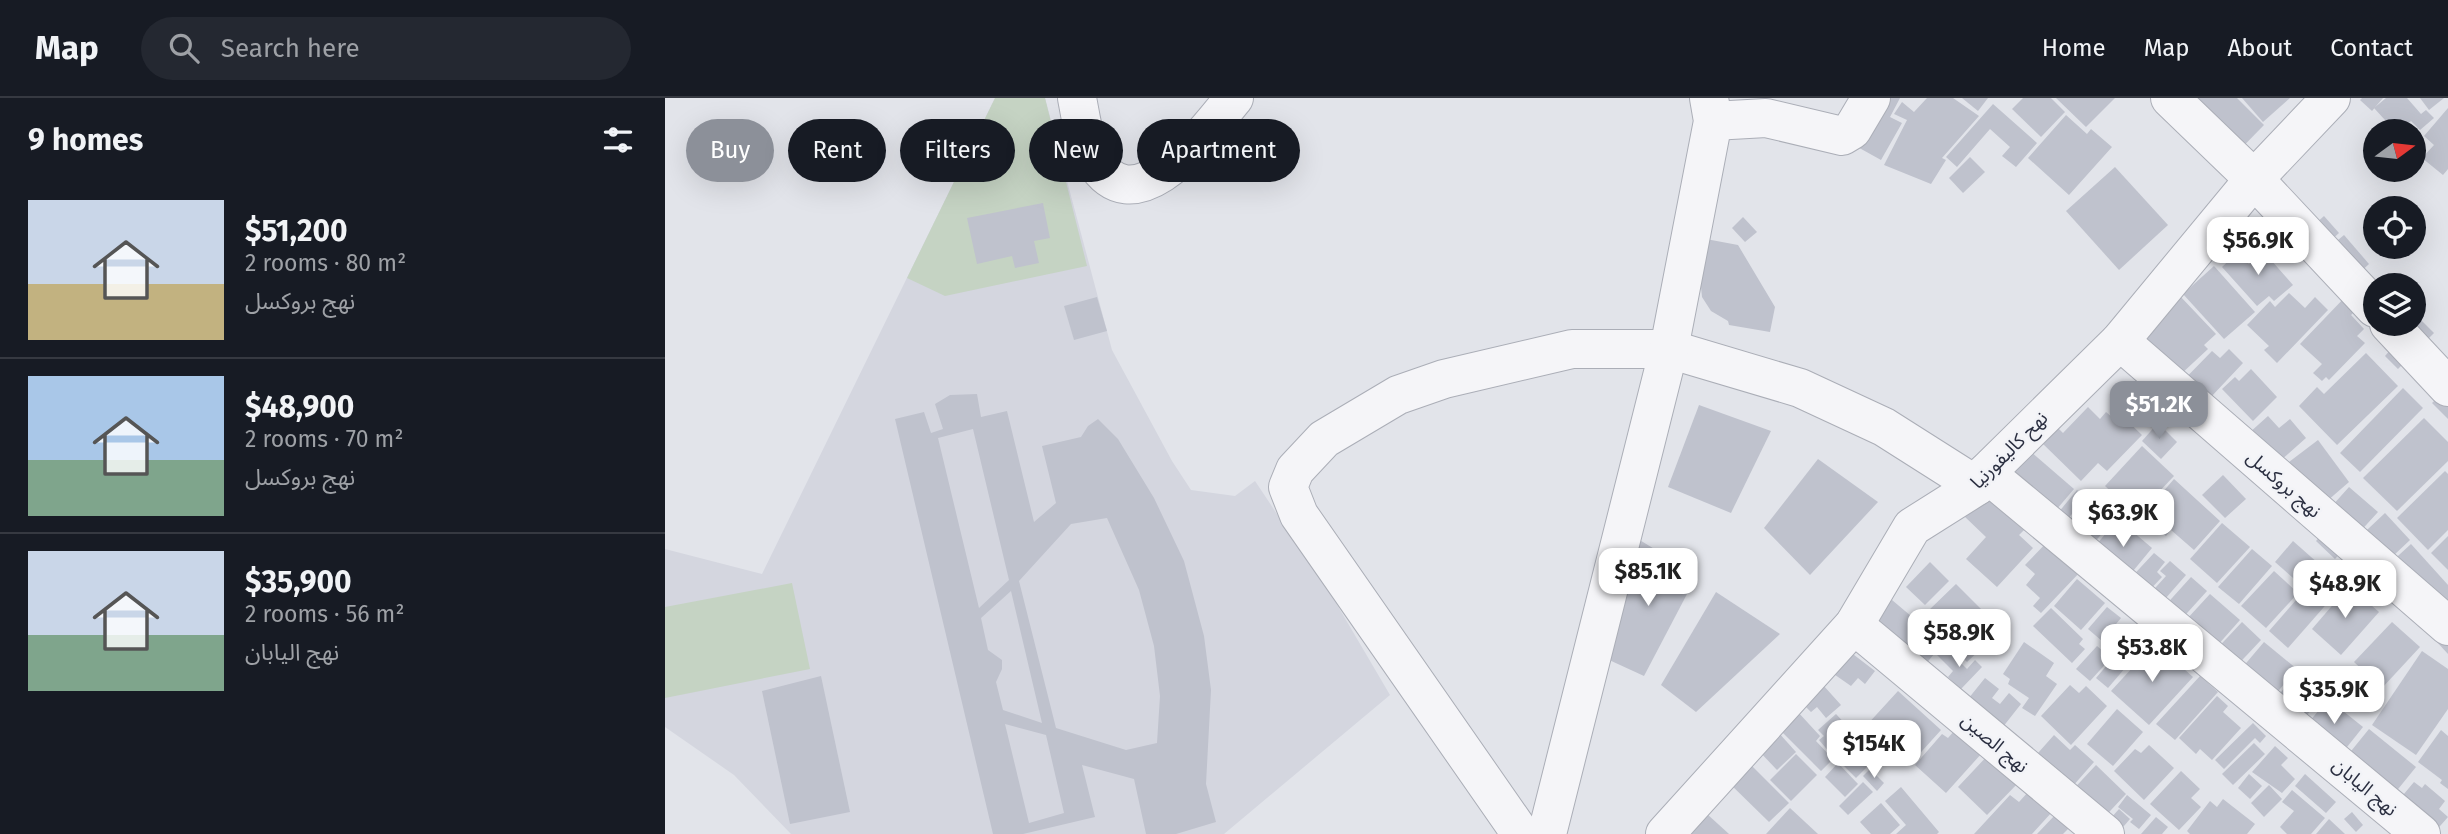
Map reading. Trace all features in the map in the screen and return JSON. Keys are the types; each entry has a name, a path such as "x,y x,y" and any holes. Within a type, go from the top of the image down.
{"street":[{"path":"1077,98 1093,159 1113,180 1127,184 1139,184 1172,167 1234,98"},
{"path":"1546,834 1669,349 1711,110 1766,118 1842,136 1852,130 1871,98"},
{"path":"2170,98 2255,179 2363,295"},
{"name":"نهح كاليفورنيا","path":"1665,834 1854,625 1912,527 1981,479 2120,341 2255,179 2331,98"},
{"path":"2400,336 2448,387"},
{"name":"نهج بروكسل","path":"2120,341 2448,626"},
{"name":"نهج اليابان","path":"1521,834 1299,515 1287,488 1295,470 1324,439 1398,395 1444,379 1572,349 1669,349 1800,388 1884,427 1981,479 2421,834"},
{"name":"نهج الصين","path":"1854,625 2105,834"}],"shaded area":[{"path":"995,98 1045,98 1051,119 1029,119 1029,182 1067,182 1112,350 1172,461 1191,490 1235,496 1255,481 1336,603 1390,695 1224,834 791,834 734,775 665,727 665,549 762,574 954,182 1015,182 1015,119 985,119"}],"green space":[{"path":"995,98 1045,98 1050,119 1029,119 1029,182 1066,182 1087,266 945,296 907,278 954,182 1015,182 1015,119 985,119"},
{"path":"792,583 810,669 665,698 665,607"}],"building":[{"path":"1868,98 1900,98 1890,117 1902,123 1881,160 1845,140"},
{"path":"1927,98 1953,98 1979,116 1942,158 1946,160 1931,184 1884,165 1907,120 1894,114 1902,102 1914,112"},
{"path":"1962,98 1988,98 1978,111"},
{"path":"2023,98 2051,98 2065,112 2041,137 2012,109"},
{"path":"2056,98 2115,98 2086,127"},
{"path":"2175,98 2237,98 2264,125 2219,171"},
{"path":"2242,98 2290,98 2263,122"},
{"path":"2383,98 2372,111 2360,100"},
{"path":"2386,98 2407,98 2421,114 2426,110 2434,118 2426,125 2426,119 2384,119 2374,108"},
{"path":"2420,98 2444,98 2429,110"},
{"path":"1993,104 2037,143 2016,167 2002,156 2010,147 1990,129 1957,167 1946,157"},
{"path":"2448,108 2448,169 2443,175 2426,161 2426,154 2434,145 2426,138 2426,134"},
{"path":"2066,115 2087,134 2091,129 2112,147 2069,195 2028,158"},
{"path":"1970,157 1985,172 1963,193 1949,178"},
{"path":"2115,167 2168,225 2119,270 2066,211"},
{"path":"1043,203 1050,238 1034,241 1039,263 1015,268 1012,256 977,264 967,218"},
{"path":"2324,216 2339,233 2316,254 2301,237"},
{"path":"1743,217 1757,232 1745,242 1732,228"},
{"path":"2248,217 2267,238 2252,251 2233,230"},
{"path":"2344,235 2369,264 2357,275 2331,246"},
{"path":"1706,239 1738,245 1775,307 1770,332 1729,325 1728,321 1711,311 1702,297 1700,277"},
{"path":"2263,251 2293,285 2274,301 2269,296 2257,306 2222,267 2238,252 2249,264"},
{"path":"2214,266 2255,312 2224,339 2183,294"},
{"path":"2289,293 2305,308 2315,297 2328,310 2277,363 2264,350 2269,346 2247,325 2270,301 2275,307"},
{"path":"2348,294 2360,306 2351,315 2363,328 2357,336 2365,343 2329,380 2326,377 2322,381 2313,373 2322,364 2300,344"},
{"path":"2179,295 2216,334 2204,345 2208,349 2180,375 2140,332"},
{"path":"1097,297 1107,331 1074,340 1064,306"},
{"path":"2426,325 2434,333 2398,369 2385,356 2402,336 2426,336"},
{"path":"2229,349 2243,363 2194,415 2171,393 2212,351 2220,358"},
{"path":"2366,353 2398,386 2337,445 2299,406 2317,387 2324,394"},
{"path":"2251,369 2277,397 2253,421 2222,389 2235,377 2239,381"},
{"path":"2403,388 2423,408 2360,472 2340,453"},
{"path":"2448,388 2448,419 2432,403"},
{"path":"977,394 981,417 1007,411 1034,522 1056,503 1042,446 1081,437 1088,426 1098,419 1118,439 1154,498 1184,561 1204,636 1211,690 1206,784 1216,822 1176,834 1146,834 1134,779 1082,765 1095,817 1023,834 993,834 895,419 924,412 931,433 943,429 935,404 950,395","holes":["973,429 1009,580 979,608 938,438","1107,518 1139,590 1154,646 1160,696 1157,743 1126,750 1056,728 1019,581 1071,524","1011,591 1042,723 1003,710 996,682 1002,669 1002,660 988,650 981,618","1005,724 1046,735 1064,813 1029,823"]},
{"path":"1699,405 1771,431 1731,513 1668,487"},
{"path":"2088,407 2100,419 2106,412 2113,418 2118,412 2142,435 2107,471 2098,463 2081,481 2041,442 2056,426 2063,433"},
{"path":"2268,416 2279,428 2290,419 2306,438 2280,461 2229,451"},
{"path":"2424,418 2448,442 2448,461 2397,511 2363,478"},
{"path":"2158,423 2177,442 2161,459 2142,441"},
{"path":"2318,440 2349,482 2304,521 2268,478"},
{"path":"2142,446 2174,476 2137,515 2105,486"},
{"path":"2031,452 2074,489 2051,516 2008,479"},
{"path":"1818,459 1878,502 1810,575 1764,528"},
{"path":"2445,471 2448,474 2448,530 2428,550 2397,518"},
{"path":"2223,475 2246,499 2225,518 2202,495"},
{"path":"2174,479 2220,521 2194,550 2171,530 2166,536 2143,515"},
{"path":"2349,487 2378,512 2335,559 2316,541 2324,532 2315,525"},
{"path":"1988,490 2028,526 2019,535 2033,548 1997,587 1966,559 1986,537 1964,516"},
{"path":"2077,490 2086,497 2062,526 2053,519"},
{"path":"2092,498 2115,519 2091,546 2061,532"},
{"path":"2385,513 2410,540 2375,573 2350,546"},
{"path":"2118,519 2152,548 2124,582 2096,545"},
{"path":"2222,523 2250,547 2217,583 2190,559"},
{"path":"2448,536 2448,570 2431,553"},
{"path":"1638,539 1697,575 1644,676 1607,659"},
{"path":"2049,540 2082,570 2041,613 2033,606 2040,598 2026,585 2035,574 2025,565"},
{"path":"2293,541 2319,564 2301,585 2275,562"},
{"path":"2411,544 2448,585 2448,654 2376,576"},
{"path":"2252,549 2272,566 2239,604 2218,587"},
{"path":"2154,553 2165,562 2157,572 2162,577 2143,597 2126,583"},
{"path":"2170,561 2186,575 2158,607 2147,597 2166,576 2160,571"},
{"path":"1930,562 1949,581 1925,605 1906,587"},
{"path":"2274,571 2298,593 2266,628 2241,606"},
{"path":"2319,574 2338,591 2288,648 2269,631"},
{"path":"2191,577 2207,591 2178,623 2163,608"},
{"path":"2077,579 2105,603 2081,630 2054,606"},
{"path":"1956,584 1989,617 1973,632 1952,610 1939,622 1928,611"},
{"path":"2349,586 2379,612 2341,655 2312,629"},
{"path":"1716,592 1780,634 1696,712 1661,685"},
{"path":"2210,594 2240,620 2209,655 2186,620"},
{"path":"1892,600 1943,643 1921,670 1869,627"},
{"path":"2107,607 2121,618 2102,641 2088,629"},
{"path":"2051,608 2083,639 2079,644 2085,649 2072,663 2033,626"},
{"path":"1952,615 1983,647 1967,662 1936,630"},
{"path":"2242,622 2261,640 2230,673 2211,655"},
{"path":"2392,622 2420,647 2382,688 2354,662"},
{"path":"2137,630 2149,640 2108,688 2096,678"},
{"path":"2024,642 2054,663 2046,676 2057,684 2035,716 2022,708 2029,698 2008,684 2010,679 2003,674"},
{"path":"2264,642 2297,669 2269,702 2236,675"},
{"path":"2155,643 2193,677 2149,725 2111,691"},
{"path":"2097,646 2111,658 2090,681 2076,669"},
{"path":"1945,647 1967,669 1975,660 1982,667 1961,689 1948,677 1953,671 1937,655"},
{"path":"1845,648 1875,671 1865,684 1858,678 1851,686 1828,670"},
{"path":"2422,651 2448,669 2448,709 2416,755 2372,725"},
{"path":"2301,669 2327,692 2300,723 2274,700"},
{"path":"821,676 850,812 790,824 762,691"},
{"path":"2200,676 2218,692 2175,740 2156,724"},
{"path":"1985,678 1999,689 1992,698 2000,704 2009,693 2021,704 1995,737 1960,709"},
{"path":"1823,685 1841,705 1826,718 1817,707 1811,712 1802,703"},
{"path":"2070,685 2079,693 2086,686 2107,706 2071,745 2041,716"},
{"path":"1898,691 1941,730 1913,761 1886,737 1882,742 1865,727"},
{"path":"2217,696 2228,706 2223,712 2241,728 2212,760 2200,749 2196,754 2179,738"},
{"path":"2328,699 2363,727 2343,752 2305,727"},
{"path":"2117,709 2143,732 2113,766 2087,744"},
{"path":"1797,711 1820,736 1816,741 1833,759 1821,771 1779,729"},
{"path":"1836,714 1860,740 1837,761 1819,740 1824,736 1818,730"},
{"path":"2253,723 2266,736 2260,743 2255,738 2224,769 2215,760"},
{"path":"2369,729 2416,767 2390,799 2343,761"},
{"path":"1955,730 1982,753 1946,793 1915,765 1942,734 1948,738"},
{"path":"2441,730 2448,736 2448,789 2440,783 2442,780 2418,762"},
{"path":"1777,731 1796,752 1777,770 1757,749"},
{"path":"2054,735 2070,750 2075,745 2094,762 2065,795 2029,763"},
{"path":"2254,743 2265,754 2233,785 2222,774"},
{"path":"2149,745 2174,768 2144,800 2114,771 2135,749 2141,753"},
{"path":"2275,746 2288,758 2281,765 2295,779 2282,793 2252,772"},
{"path":"1851,751 1867,767 1856,778 1840,762"},
{"path":"1990,753 2020,781 1987,815 1958,787"},
{"path":"1796,754 1817,775 1791,801 1770,780"},
{"path":"1745,759 1789,803 1769,822 1725,779"},
{"path":"1838,763 1858,784 1845,797 1825,777"},
{"path":"2096,765 2126,794 2097,825 2067,796"},
{"path":"1870,769 1884,783 1877,791 1863,776"},
{"path":"2181,771 2200,789 2191,798 2201,807 2179,830 2150,804"},
{"path":"2249,774 2262,786 2250,799 2238,788"},
{"path":"2305,774 2336,802 2326,813 2295,786"},
{"path":"1863,782 1873,792 1848,815 1839,806"},
{"path":"2414,782 2422,788 2425,784 2445,801 2439,809 2448,817 2433,834 2388,813"},
{"path":"2269,785 2282,799 2264,817 2251,803"},
{"path":"1901,787 1939,832 1937,834 1896,834 1906,825 1885,801"},
{"path":"2292,790 2325,818 2311,834 2287,834 2280,827 2294,811 2282,802"},
{"path":"2029,791 2052,812 2032,834 1974,834 2010,795 2019,802"},
{"path":"2127,795 2151,815 2139,829 2130,822 2133,819 2118,807"},
{"path":"2223,799 2255,824 2247,834 2190,834 2187,831 2210,801 2217,807"},
{"path":"1881,803 1900,825 1890,834 1871,834 1860,822"},
{"path":"1790,808 1818,834 1766,834"},
{"path":"2119,809 2130,819 2117,834 2103,827"},
{"path":"2352,812 2363,825 2356,832 2344,819"},
{"path":"1707,814 1729,834 1688,834"},
{"path":"2056,814 2070,827 2063,834 2037,834"},
{"path":"2156,817 2168,827 2162,834 2141,834"},
{"path":"2329,819 2345,834 2316,834"}]}
